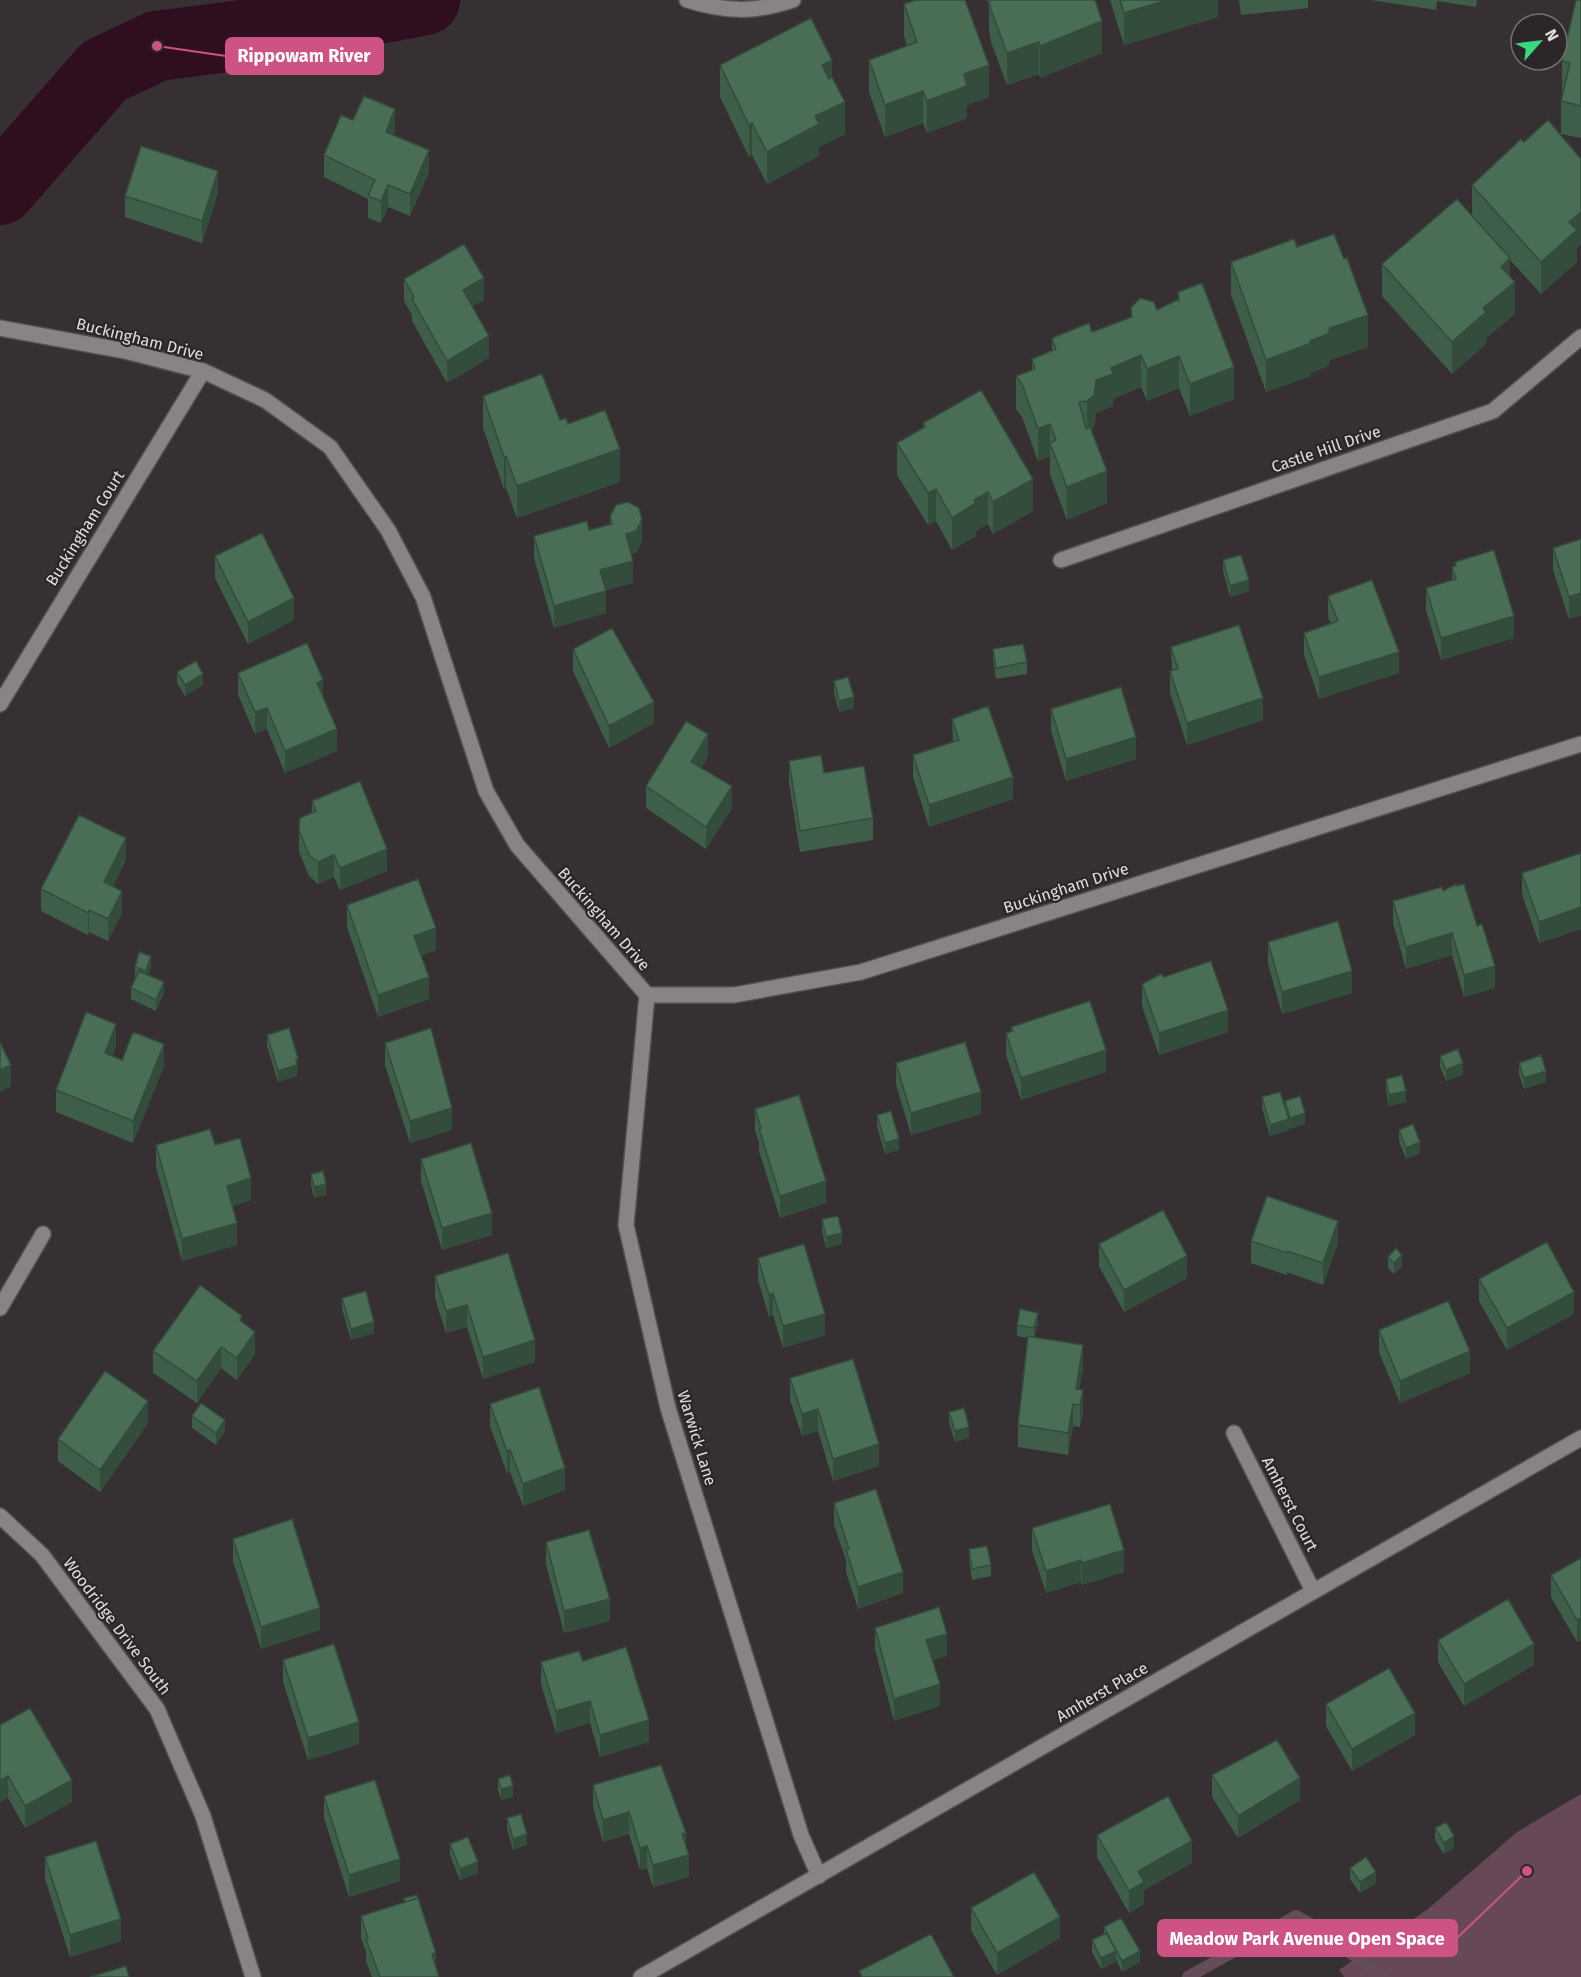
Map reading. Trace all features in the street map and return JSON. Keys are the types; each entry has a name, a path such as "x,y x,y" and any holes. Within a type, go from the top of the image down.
{"street":[{"path":"687,0 719,10 769,8 793,0"},
{"name":"Buckingham Drive","path":"0,328 124,351 203,371 265,400 330,447 387,530 423,597 486,791 512,836 647,995 734,995 861,972 1581,744"},
{"name":"Castle Hill Drive","path":"1061,560 1492,411 1581,337"},
{"name":"Buckingham Court","path":"0,704 203,371"},
{"name":"Warwick Lane","path":"647,995 626,1225 668,1408 801,1835 819,1876"},
{"path":"0,1308 43,1234"},
{"name":"Amherst Court","path":"1234,1433 1313,1591"},
{"name":"Amherst Place","path":"641,1977 1581,1438"},
{"name":"Woodridge Drive South","path":"0,1516 42,1555 157,1709 203,1816 253,1977"}],"shaded area":[{"path":"1581,1794 1581,1977 1344,1977 1339,1970 1428,1909 1517,1832"}],"building":[{"path":"915,0 965,0 989,65 964,74 967,86 927,101 923,91 885,105 869,60 917,42 904,4"},
{"path":"989,0 1095,0 1102,21 1040,46 1039,42 1007,53"},
{"path":"1120,0 1167,0 1124,13"},
{"path":"1576,0 1581,0 1581,106 1561,101 1569,72 1569,30"},
{"path":"811,18 832,60 822,65 829,79 832,77 845,102 815,116 819,124 767,152 752,123 749,125 720,65"},
{"path":"364,96 395,109 386,132 429,150 410,194 388,185 381,201 368,196 375,180 324,155 341,115 353,120"},
{"path":"1548,120 1581,159 1581,212 1569,222 1577,230 1541,262 1472,185 1521,139 1524,142"},
{"path":"141,146 218,171 202,221 125,196"},
{"path":"1457,199 1510,258 1501,267 1515,282 1483,308 1486,312 1452,342 1382,264"},
{"path":"1334,234 1344,259 1347,258 1368,315 1330,328 1328,334 1310,341 1311,343 1266,360 1231,262 1294,239 1297,247"},
{"path":"464,244 484,278 463,290 489,336 447,361 412,299 414,297 404,279"},
{"path":"1202,283 1234,367 1190,384 1179,356 1147,369 1141,355 1111,368 1113,374 1096,380 1094,395 1087,401 1079,402 1086,429 1090,427 1107,471 1067,487 1050,443 1056,440 1050,424 1038,429 1022,384 1016,376 1035,369 1032,359 1056,349 1052,338 1089,323 1092,332 1132,317 1131,308 1140,298 1154,302 1157,310 1179,299 1178,292"},
{"path":"542,374 560,420 566,418 568,424 605,410 620,449 517,486 506,456 504,457 483,396"},
{"path":"981,390 1033,479 993,502 988,492 974,500 976,503 952,518 936,489 928,493 897,443 925,427 923,423"},
{"path":"628,502 639,508 642,520 636,531 626,534 633,561 600,570 606,591 554,606 534,536 587,521 589,530 612,524 610,516 616,505"},
{"path":"262,533 294,598 248,622 215,556"},
{"path":"1581,539 1581,593 1569,597 1553,548"},
{"path":"1494,550 1514,616 1441,638 1426,588 1456,579 1452,567 1456,566 1455,562"},
{"path":"1241,555 1249,580 1230,586 1223,560"},
{"path":"1372,580 1399,652 1319,677 1304,633 1338,621 1328,596"},
{"path":"1239,625 1263,698 1187,723 1170,671 1178,669 1171,647"},
{"path":"612,628 654,702 609,726 573,649"},
{"path":"307,643 323,680 317,683 337,729 285,751 267,708 255,712 238,673"},
{"path":"1023,644 1027,662 996,668 993,649"},
{"path":"196,661 203,674 185,685 177,672"},
{"path":"848,677 854,697 839,701 834,681"},
{"path":"1121,687 1136,737 1066,759 1051,709"},
{"path":"988,706 1013,777 929,805 913,755 959,740 952,719"},
{"path":"686,721 708,734 691,762 732,786 706,827 646,786"},
{"path":"821,755 824,773 864,766 873,818 800,831 789,761"},
{"path":"360,781 387,849 340,868 334,855 318,862 309,855 299,830 300,818 316,811 312,801"},
{"path":"79,815 126,838 104,882 122,891 108,919 89,910 88,913 41,889"},
{"path":"1581,853 1581,907 1539,922 1522,873"},
{"path":"418,879 436,928 414,936 429,977 378,995 347,905"},
{"path":"1456,884 1456,886 1464,884 1477,926 1482,924 1495,966 1464,975 1452,933 1406,947 1393,901 1442,887 1443,891"},
{"path":"1338,921 1352,971 1282,992 1268,942"},
{"path":"139,952 151,956 146,971 135,967"},
{"path":"1211,961 1228,1010 1159,1033 1142,984 1161,974 1164,977"},
{"path":"139,971 164,982 156,1000 131,988"},
{"path":"1090,1001 1106,1050 1021,1078 1006,1033 1013,1031 1011,1027"},
{"path":"86,1012 116,1024 105,1053 122,1060 133,1032 164,1044 133,1121 56,1090"},
{"path":"289,1028 298,1058 296,1059 297,1065 278,1071 267,1035"},
{"path":"431,1028 452,1108 410,1121 385,1043"},
{"path":"0,1042 11,1065 0,1070"},
{"path":"965,1042 981,1092 911,1113 896,1063"},
{"path":"1458,1049 1463,1063 1446,1070 1440,1056"},
{"path":"1541,1055 1546,1071 1524,1078 1519,1063"},
{"path":"1402,1075 1406,1091 1389,1095 1386,1079"},
{"path":"1280,1092 1289,1119 1270,1125 1262,1097"},
{"path":"799,1095 826,1181 780,1196 755,1109"},
{"path":"1300,1096 1305,1113 1290,1118 1285,1101"},
{"path":"891,1111 899,1139 885,1143 877,1115"},
{"path":"1413,1124 1420,1142 1406,1148 1399,1130"},
{"path":"210,1129 215,1145 240,1138 251,1178 227,1186 237,1223 182,1239 156,1145"},
{"path":"471,1143 492,1213 442,1228 421,1159"},
{"path":"323,1171 326,1184 314,1187 311,1174"},
{"path":"1267,1196 1338,1221 1323,1263 1251,1241"},
{"path":"1163,1210 1187,1256 1124,1290 1099,1244"},
{"path":"838,1216 842,1233 826,1237 822,1219"},
{"path":"1547,1242 1574,1292 1507,1328 1479,1279"},
{"path":"804,1244 825,1314 783,1326 773,1293 769,1295 758,1258"},
{"path":"1396,1248 1402,1255 1394,1263 1388,1257"},
{"path":"508,1253 535,1340 483,1357 467,1305 446,1311 435,1276"},
{"path":"200,1285 242,1316 240,1320 255,1332 237,1358 221,1347 197,1381 153,1351"},
{"path":"366,1291 374,1322 351,1329 342,1298"},
{"path":"1448,1301 1470,1351 1400,1381 1379,1330"},
{"path":"1020,1309 1038,1313 1034,1328 1017,1325"},
{"path":"1028,1336 1083,1345 1076,1389 1083,1390 1080,1405 1073,1404 1068,1433 1018,1425"},
{"path":"853,1359 879,1444 833,1459 818,1409 802,1414 790,1378"},
{"path":"105,1371 148,1401 100,1470 58,1439"},
{"path":"539,1387 565,1468 523,1484 510,1450 507,1451 490,1404"},
{"path":"201,1403 225,1420 216,1433 192,1416"},
{"path":"964,1408 969,1427 955,1431 949,1412"},
{"path":"876,1489 903,1572 858,1587 834,1503"},
{"path":"1110,1504 1124,1550 1046,1571 1032,1528"},
{"path":"292,1519 320,1608 261,1627 233,1539"},
{"path":"589,1530 610,1599 564,1611 546,1542"},
{"path":"987,1546 991,1565 972,1569 969,1549"},
{"path":"1581,1558 1581,1618 1577,1620 1551,1575"},
{"path":"1508,1599 1534,1644 1464,1684 1438,1640"},
{"path":"939,1607 947,1634 926,1640 940,1684 894,1699 875,1628"},
{"path":"334,1644 359,1722 308,1738 283,1660"},
{"path":"626,1647 649,1720 600,1735 590,1701 556,1711 541,1662 579,1651 583,1661"},
{"path":"1389,1668 1415,1713 1352,1749 1326,1704"},
{"path":"30,1708 72,1780 25,1806 8,1776 0,1781 0,1725"},
{"path":"1277,1740 1300,1778 1238,1816 1212,1775"},
{"path":"661,1765 686,1833 682,1834 689,1855 653,1865 647,1846 640,1848 629,1812 603,1820 593,1785"},
{"path":"510,1775 513,1786 501,1789 498,1779"},
{"path":"375,1780 400,1859 349,1875 324,1796"},
{"path":"1168,1796 1192,1841 1138,1871 1144,1882 1129,1891 1097,1835"},
{"path":"521,1814 527,1834 513,1839 507,1818"},
{"path":"1446,1822 1454,1836 1444,1843 1435,1828"},
{"path":"468,1837 478,1862 460,1869 450,1844"},
{"path":"96,1841 121,1919 70,1935 45,1857"},
{"path":"1366,1857 1376,1872 1360,1882 1350,1868"},
{"path":"1034,1872 1060,1917 997,1953 971,1908"},
{"path":"417,1895 418,1898 405,1902 404,1898"},
{"path":"418,1898 436,1953 432,1954 439,1977 380,1977 366,1939 368,1938 361,1916"},
{"path":"1121,1918 1140,1951 1122,1961 1104,1927"},
{"path":"1106,1933 1116,1951 1101,1958 1092,1940"},
{"path":"931,1934 954,1977 862,1977 859,1971"},
{"path":"126,1966 129,1977 90,1977"}],"waterway":[{"path":"0,190 104,71 157,46 242,35 425,0"},
{"path":"1188,1977 1296,1916 1316,1927 1383,1977"}],"place":[{"name":"Rippowam River","path":"157,46"},
{"name":"Meadow Park Avenue Open Space","path":"1527,1871"}]}
